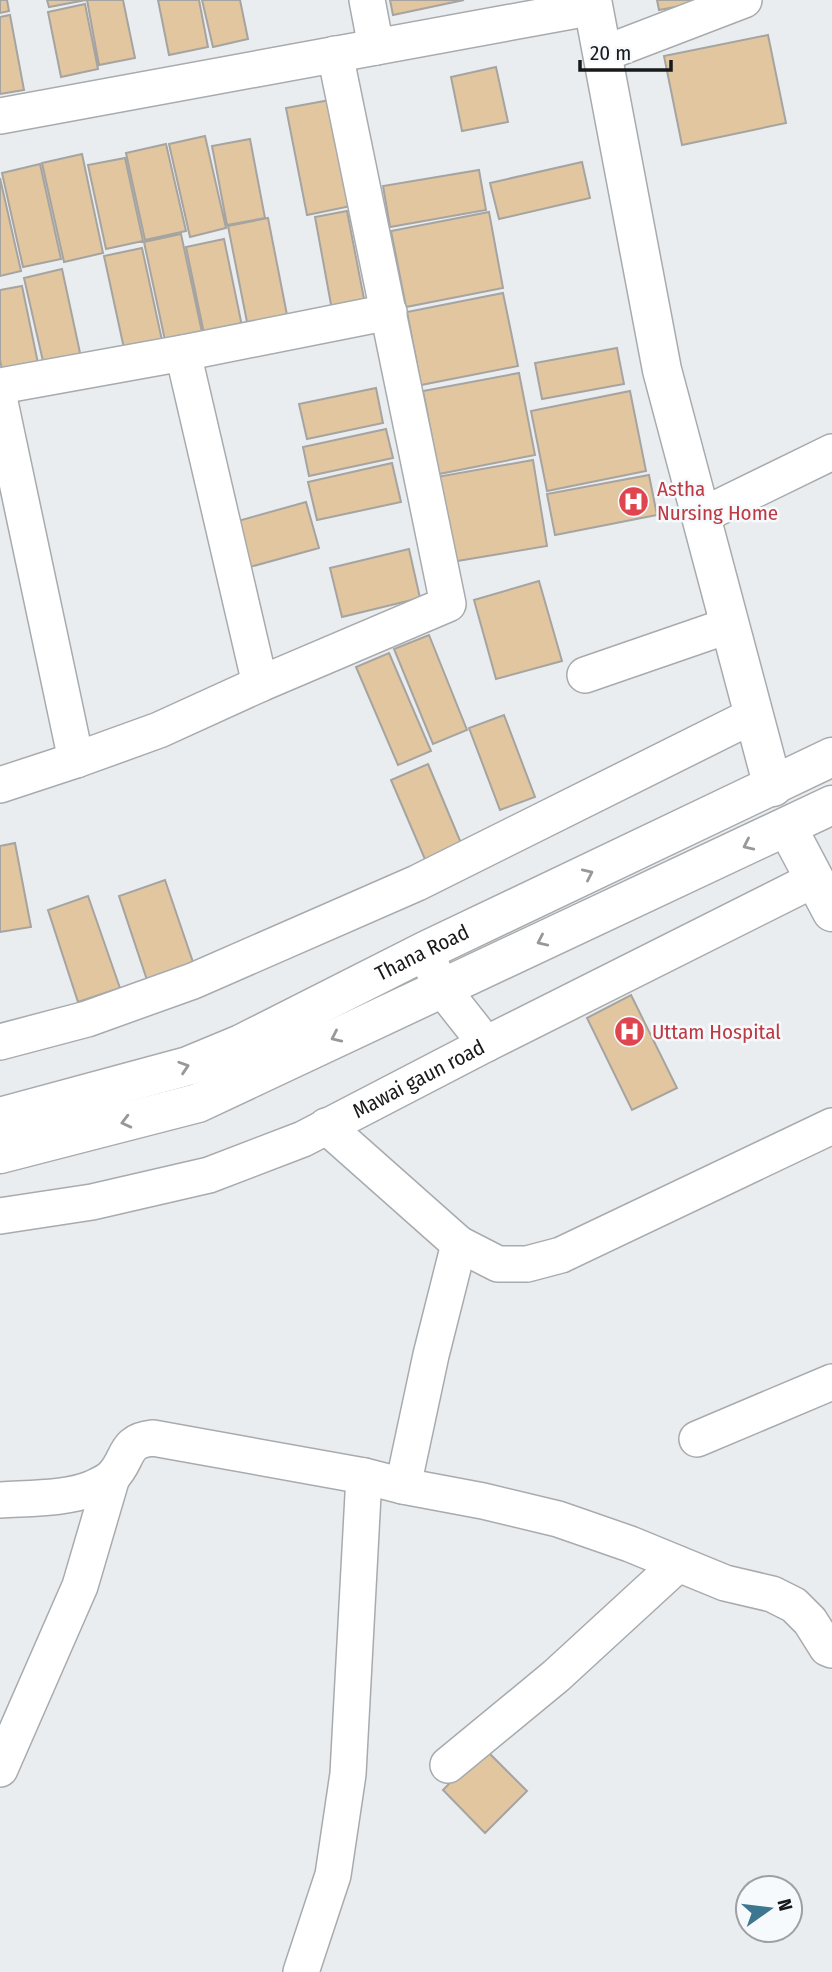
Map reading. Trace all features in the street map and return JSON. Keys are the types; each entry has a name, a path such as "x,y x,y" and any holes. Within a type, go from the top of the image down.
{"street":[{"path":"367,0 376,47"},
{"path":"603,54 744,0"},
{"path":"0,116 376,47 593,3 662,370 773,787"},
{"path":"0,785 159,730 448,604 335,54"},
{"path":"0,386 183,354 389,312"},
{"path":"183,354 260,684"},
{"path":"0,401 76,760"},
{"path":"701,516 832,452"},
{"path":"585,674 730,625"},
{"path":"0,1042 87,1019 194,981 417,883 754,715"},
{"name":"Thana Road","path":"0,1117 188,1066 242,1044 425,951 832,757"},
{"name":"Thana Road","path":"0,1154 198,1103 441,987 788,827 829,815"},
{"path":"788,827 823,896"},
{"name":"Mawai gaun road","path":"0,1216 92,1202 209,1175 303,1139 486,1044 823,896"},
{"path":"425,951 441,987 486,1044"},
{"path":"326,1126 459,1244 498,1264 527,1265 561,1255 832,1126"},
{"path":"403,1486 459,1244"},
{"path":"697,1439 832,1382"},
{"path":"0,1769 80,1586 111,1478 133,1444 142,1439 153,1438 364,1476 558,1519 725,1583 772,1594 794,1605 810,1621 827,1648 832,1650"},
{"path":"301,1972 333,1875 348,1774 364,1476"},
{"path":"0,1500 66,1495 91,1489 111,1478"},
{"path":"448,1765 556,1676 678,1564"}],"building":[{"path":"0,0 7,0 9,11 0,13"},
{"path":"47,0 86,0 49,7"},
{"path":"87,0 123,0 135,58 99,65"},
{"path":"158,0 199,0 208,47 169,55"},
{"path":"202,0 240,0 248,39 213,47"},
{"path":"390,0 464,0 393,15"},
{"path":"657,0 713,0 659,10"},
{"path":"85,4 98,69 61,77 48,12"},
{"path":"10,15 24,90 0,94 0,17"},
{"path":"768,35 786,123 682,145 664,56"},
{"path":"496,67 508,122 462,131 451,77"},
{"path":"330,100 351,206 307,215 286,108"},
{"path":"205,136 226,228 190,237 169,144"},
{"path":"250,139 265,218 227,225 212,146"},
{"path":"166,144 186,231 145,240 126,153"},
{"path":"82,154 103,253 64,262 42,163"},
{"path":"125,158 143,241 106,249 88,165"},
{"path":"582,162 590,198 499,219 490,183"},
{"path":"40,164 61,259 23,267 2,173"},
{"path":"479,170 486,210 390,227 383,186"},
{"path":"0,178 21,271 0,276"},
{"path":"347,211 365,304 332,310 315,217"},
{"path":"489,212 503,288 406,307 391,231"},
{"path":"268,218 288,320 248,327 228,226"},
{"path":"181,234 203,337 166,345 144,242"},
{"path":"224,239 243,331 205,338 186,247"},
{"path":"142,248 163,345 125,353 104,256"},
{"path":"62,269 82,362 45,370 24,278"},
{"path":"22,286 40,373 4,380 0,360 0,290"},
{"path":"503,293 518,366 421,385 407,312"},
{"path":"617,348 624,384 542,399 535,363"},
{"path":"519,373 535,455 439,474 423,391"},
{"path":"376,388 383,423 307,439 299,404"},
{"path":"630,391 646,471 547,491 531,411"},
{"path":"386,429 393,458 309,476 303,447"},
{"path":"533,460 547,546 451,562 437,477"},
{"path":"392,463 401,502 317,520 308,482"},
{"path":"649,475 657,515 555,535 547,494"},
{"path":"306,502 319,548 239,570 227,524"},
{"path":"409,549 420,598 342,617 330,568"},
{"path":"539,581 562,661 496,679 474,600"},
{"path":"429,635 467,730 433,744 394,649"},
{"path":"389,653 431,751 398,765 356,667"},
{"path":"504,715 535,797 500,810 469,728"},
{"path":"428,764 466,855 430,871 391,780"},
{"path":"15,843 31,927 0,932 0,846"},
{"path":"165,880 194,965 147,980 119,896"},
{"path":"88,896 120,988 78,1002 48,910"},
{"path":"631,995 677,1088 632,1110 587,1018"},
{"path":"484,1748 527,1791 485,1833 443,1790"}],"place":[{"name":"Astha Nursing Home","path":"634,501"},
{"name":"Uttam Hospital","path":"629,1032"}]}
